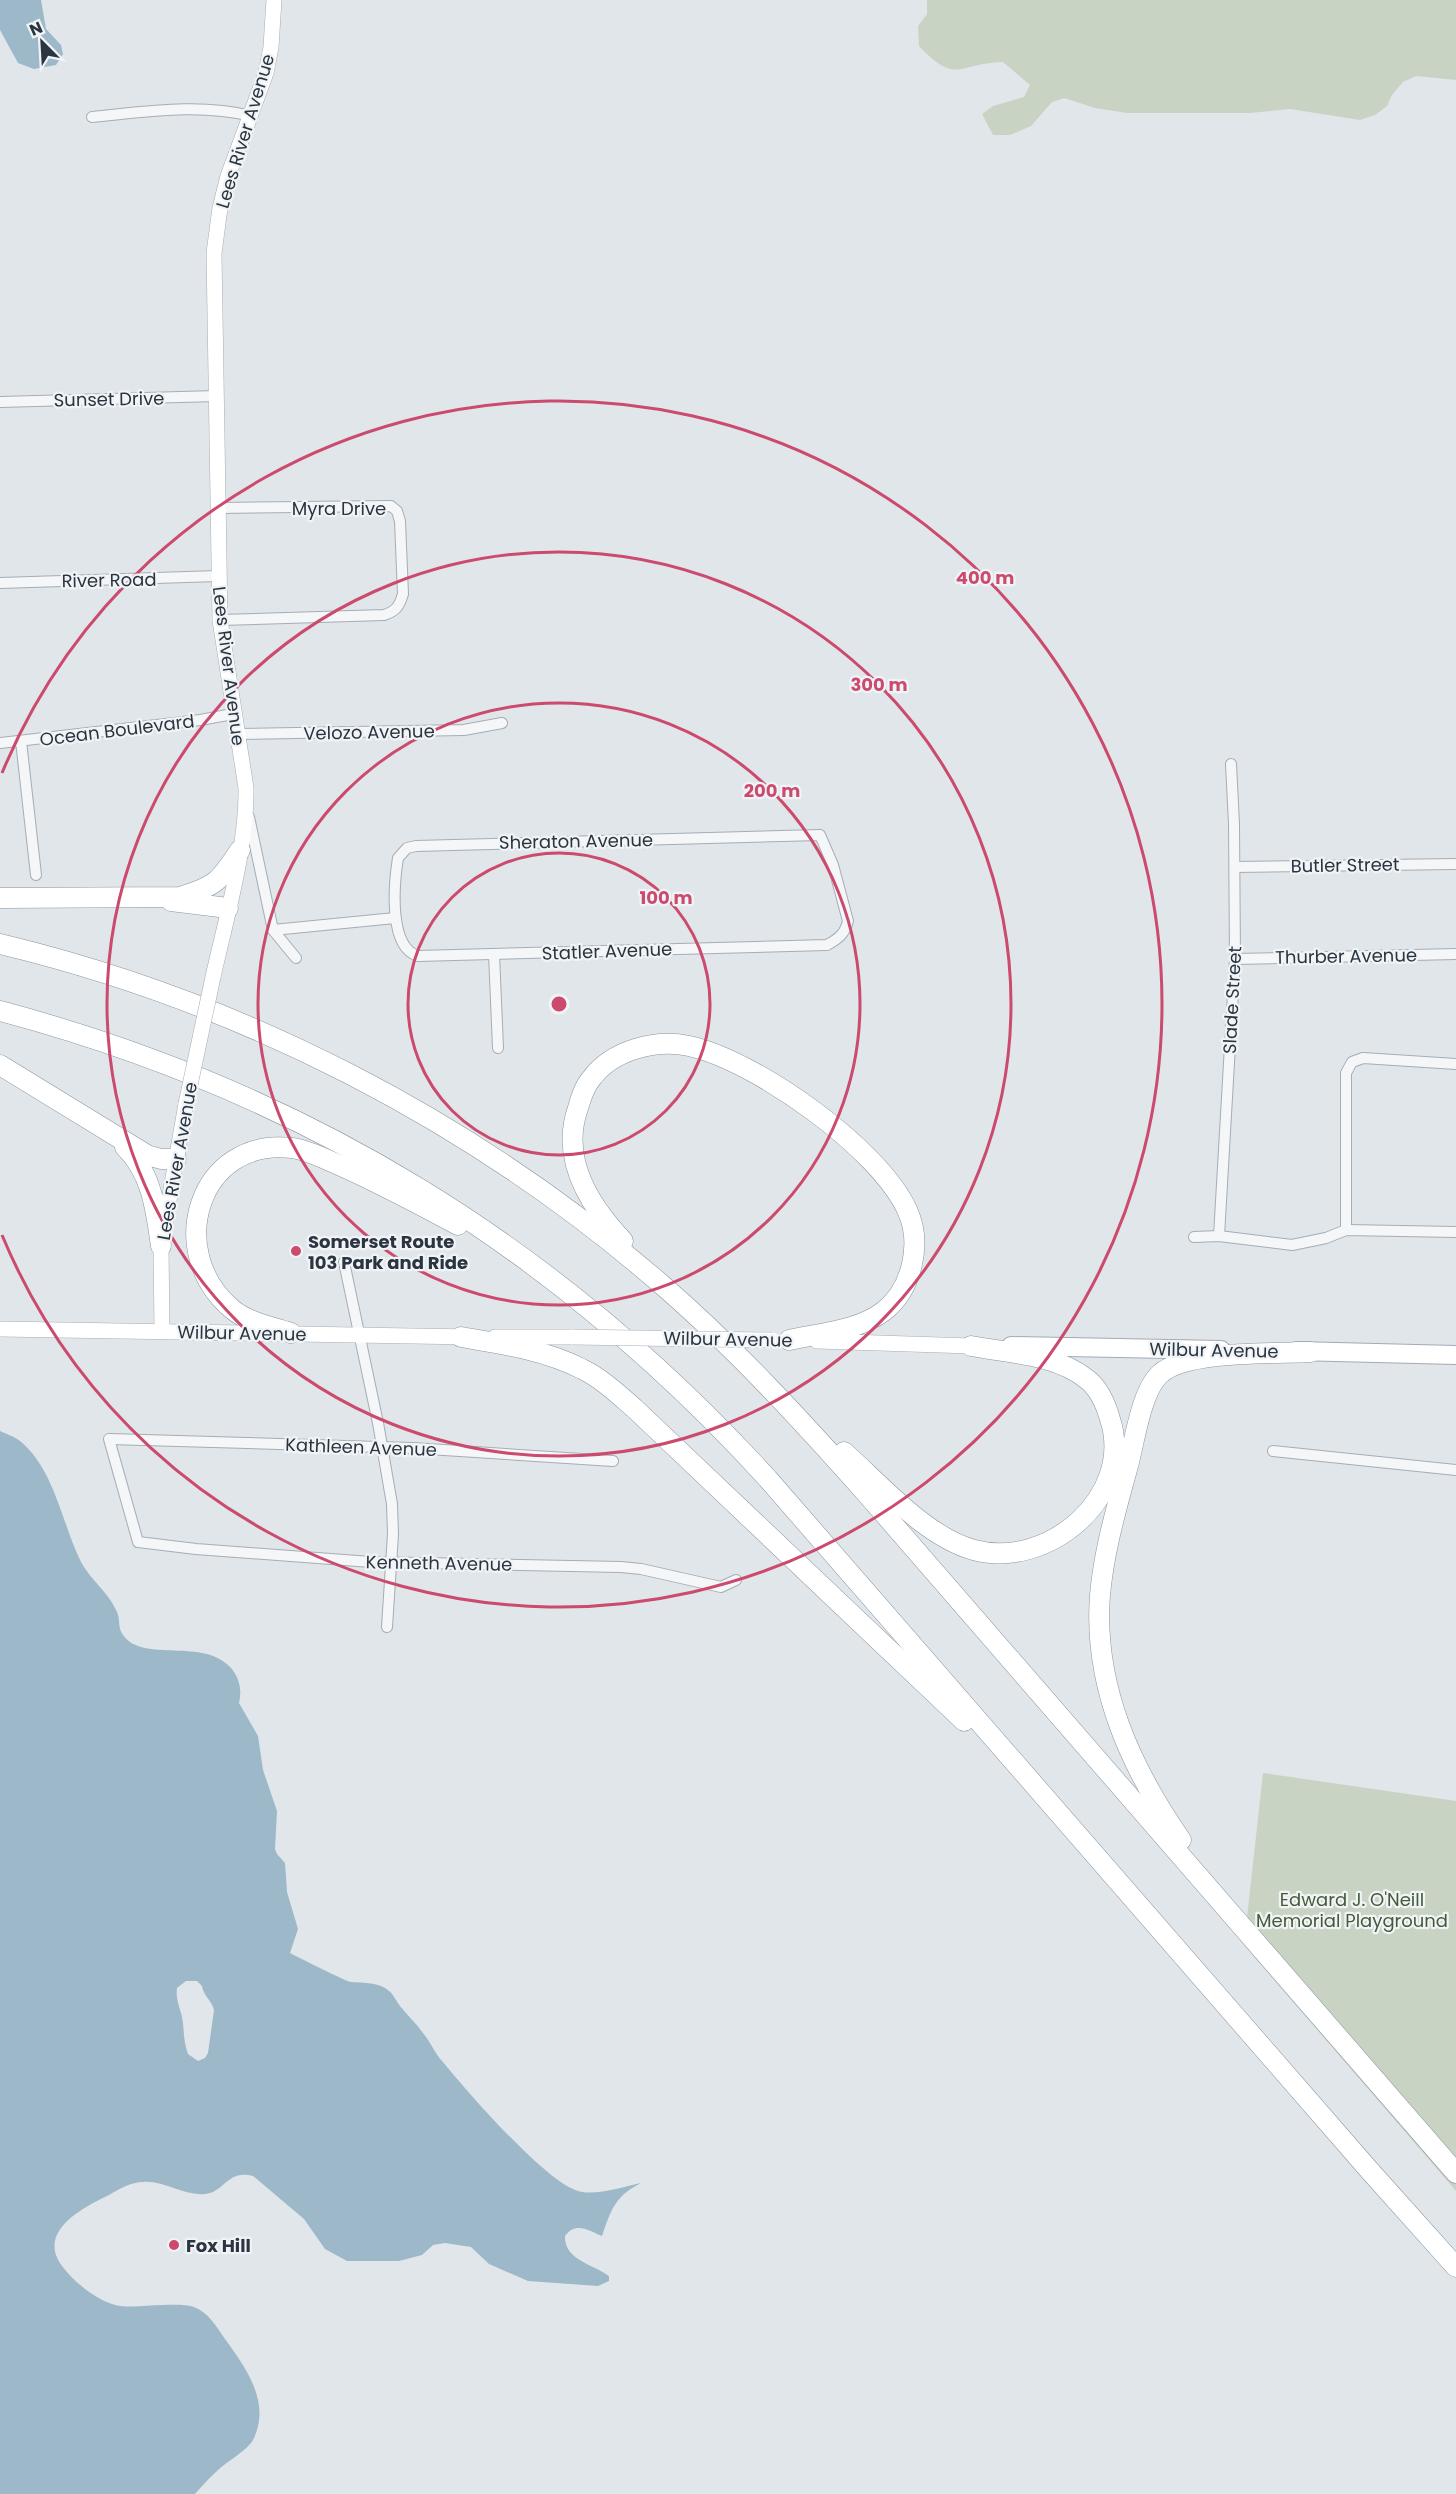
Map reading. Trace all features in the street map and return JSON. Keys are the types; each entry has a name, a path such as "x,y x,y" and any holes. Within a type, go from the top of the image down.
{"highway":[{"path":"0,898 180,897 207,887 224,876 240,850"},
{"path":"130,897 228,908"},
{"path":"0,944 92,969 187,1002 290,1045 372,1086 452,1132 544,1192 625,1254 688,1308"},
{"path":"0,1011 138,1053 273,1108 339,1141 402,1177 480,1227 554,1280 666,1374 743,1452 1456,2267"},
{"path":"781,1340 851,1327 884,1311 894,1301 910,1275 913,1260 914,1231 908,1212 886,1177 838,1130 808,1107 751,1071 690,1046 654,1044 618,1057 591,1079 573,1120 572,1149 579,1178 600,1215 688,1308 767,1384 939,1536 973,1550 988,1553 1021,1552 1040,1547 1071,1529 1095,1503 1107,1483 1115,1458 1113,1426 1099,1394 1088,1380 1071,1369 1054,1361 970,1346"},
{"path":"0,1065 147,1155 161,1159 176,1159"},
{"path":"107,1132 128,1149 143,1172 153,1196 160,1246"},
{"path":"291,1333 233,1310 211,1287 199,1260 195,1225 206,1190 216,1176 231,1164 259,1151 294,1148 318,1156 412,1201 554,1280"},
{"path":"461,1337 526,1349 566,1362 583,1369 617,1393 840,1602 1057,1811"},
{"path":"1239,1924 1154,1798 1126,1745 1107,1689 1101,1645 1100,1595 1109,1536 1150,1386 1161,1372 1196,1359 1311,1352"},
{"path":"767,1384 866,1493 1456,2173"}],"main road":[{"name":"Lees River Avenue","path":"162,1331 160,1246 186,1104 240,850 246,808 246,788 220,620 215,242 228,176 266,73 271,47 274,0"},
{"name":"Wilbur Avenue","path":"0,1329 781,1340 1456,1355"}],"street":[{"path":"92,117 213,109 251,116"},
{"name":"Sunset Drive","path":"0,402 218,396"},
{"name":"Myra Drive","path":"218,508 391,506 397,511 400,521 403,594 400,606 394,612 384,615 220,620"},
{"name":"River Road","path":"0,583 218,576"},
{"name":"Ocean Boulevard","path":"0,743 200,720 233,714"},
{"name":"Velozo Avenue","path":"236,734 464,729 502,723"},
{"path":"21,741 36,875"},
{"name":"Slade Street","path":"1219,1236 1235,959 1235,867 1231,764"},
{"path":"246,808 273,930 297,958"},
{"name":"Sheraton Avenue","path":"395,918 398,858 407,848 416,846 820,835 833,865 848,921 840,937"},
{"name":"Butler Street","path":"1235,867 1456,864"},
{"path":"273,930 395,918"},
{"name":"Statler Avenue","path":"395,918 401,940 412,954 432,956 827,945 840,937"},
{"path":"494,954 498,1048"},
{"name":"Thurber Avenue","path":"1235,959 1456,954"},
{"path":"1346,1230 1346,1072 1352,1062 1363,1058 1456,1064"},
{"path":"1194,1237 1219,1236 1292,1245 1318,1241 1346,1230 1456,1232"},
{"path":"344,1262 383,1448 392,1504 387,1628"},
{"name":"Kathleen Avenue","path":"138,1542 109,1439 494,1452 613,1461"},
{"path":"1273,1451 1456,1470"},
{"name":"Kenneth Avenue","path":"138,1542 196,1549 390,1563 621,1567 641,1569 721,1587 736,1580"}],"green space":[{"path":"927,0 1456,0 1456,80 1416,76 1403,82 1392,95 1387,106 1375,115 1360,120 1290,109 1251,113 1127,113 1095,108 1064,98 1052,102 1031,126 1010,135 993,135 982,114 993,106 1024,97 1030,85 1003,62 950,69 932,58 919,46 918,26 927,14"},
{"name":"Edward J. O'Neill Memorial Playground","path":"1263,1773 1456,1801 1456,2191 1244,1945"}],"water":[{"path":"0,0 41,0 46,29 61,45 63,54 56,65 34,69 18,63 0,30"},
{"path":"0,1431 20,1441 42,1467 81,1562 113,1603 123,1635 132,1643 145,1648 206,1654 220,1659 235,1673 240,1686 239,1703 258,1736 263,1770 277,1811 275,1849 285,1863 287,1892 298,1929 290,1953 348,1981 376,1984 389,1991 438,2056 484,2110 526,2152 563,2184 578,2191 593,2192 641,2183 625,2193 615,2205 602,2236 578,2228 569,2231 565,2236 569,2251 574,2256 609,2276 609,2281 598,2286 528,2281 489,2264 471,2247 445,2243 433,2245 422,2255 399,2261 347,2261 325,2249 304,2219 253,2176 237,2176 205,2194 189,2193 151,2182 134,2183 121,2188 87,2206 66,2222 59,2231 55,2242 56,2253 62,2266 84,2288 112,2304 130,2307 186,2305 208,2316 240,2361 258,2398 258,2424 254,2438 248,2447 217,2471 195,2494 0,2494","holes":["186,1981 197,1981 214,2010 208,2053 205,2058 198,2061 188,2054 177,1993 177,1988"]}],"place":[{"name":"Somerset Route 103 Park and Ride","path":"296,1251"},
{"name":"Fox Hill","path":"174,2245"}]}
